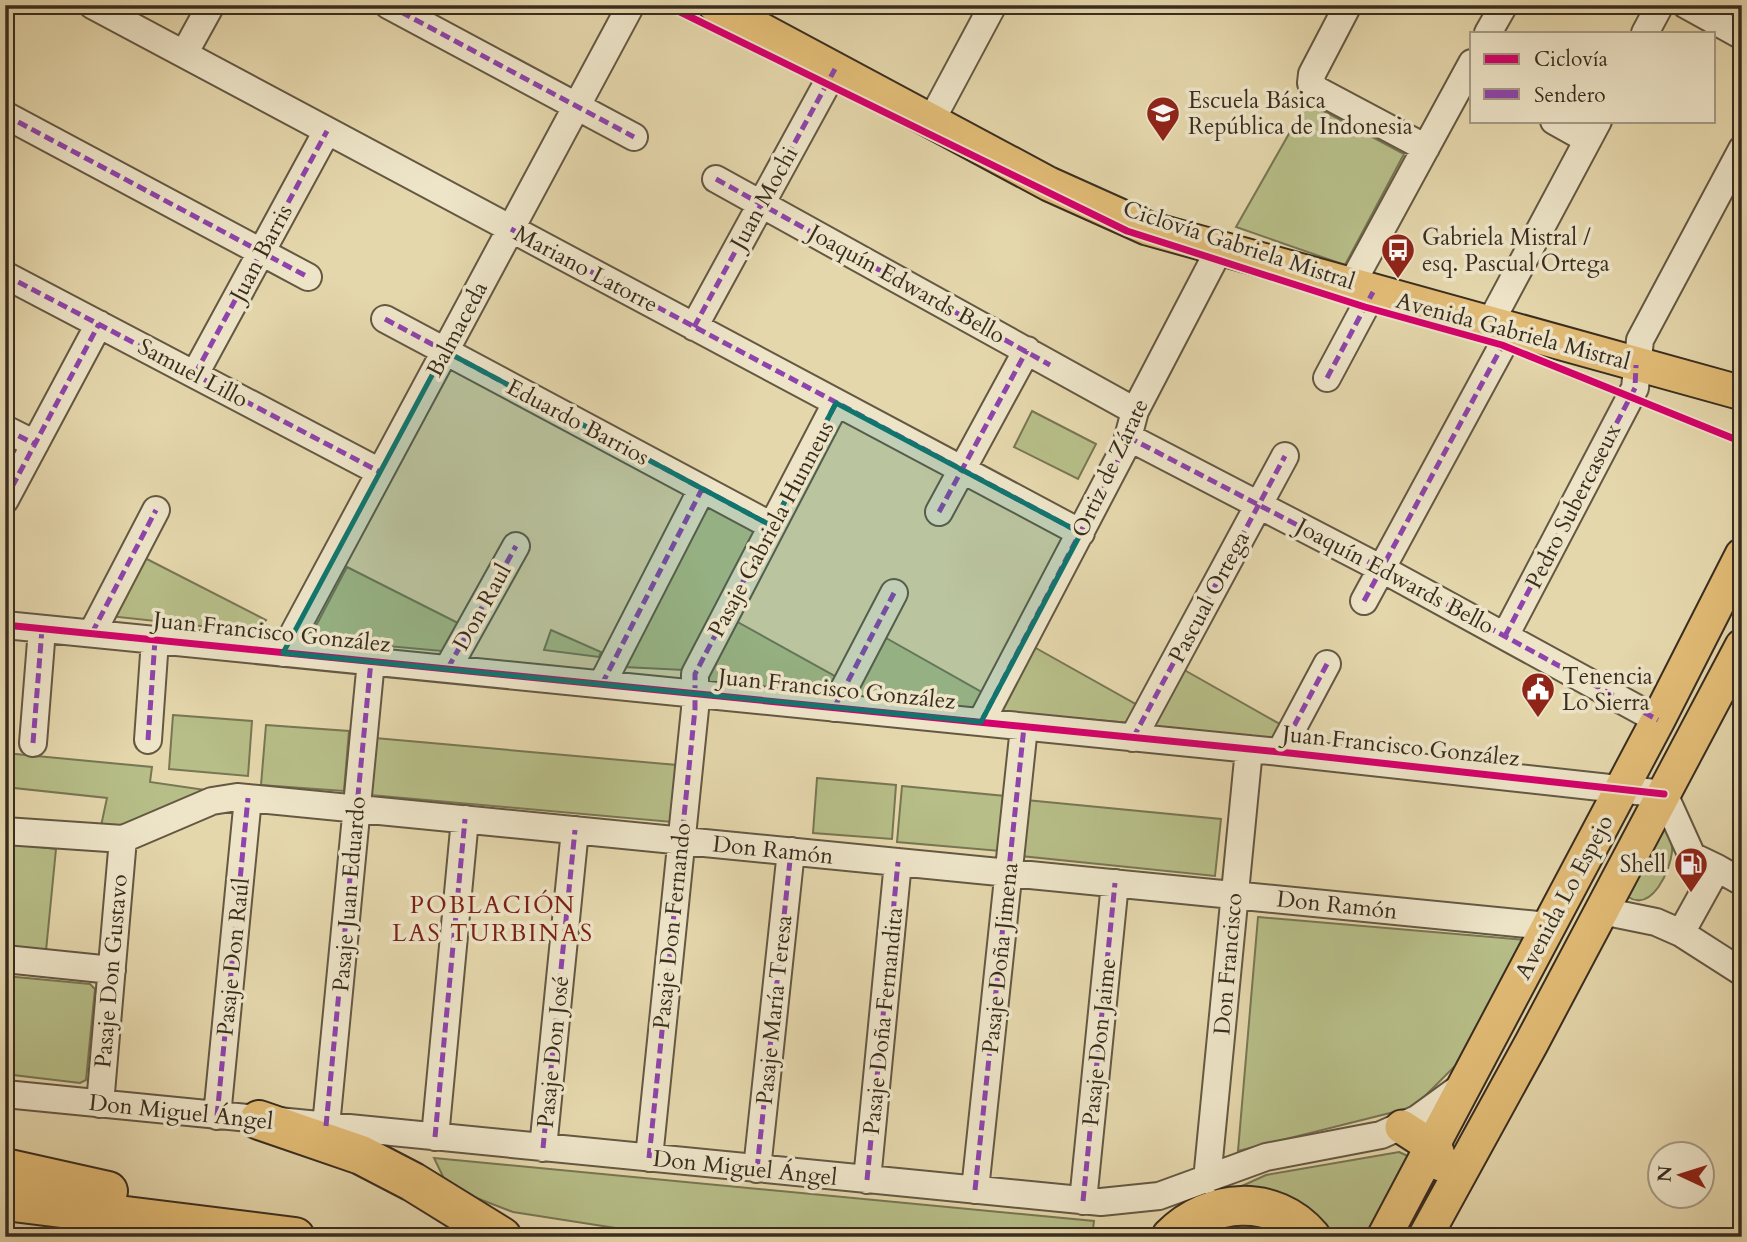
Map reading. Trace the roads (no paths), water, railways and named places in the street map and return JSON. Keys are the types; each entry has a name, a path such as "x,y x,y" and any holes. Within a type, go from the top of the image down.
{"highway":[{"path":"259,1120 361,1155 413,1182 502,1237"},
{"path":"5,1168 277,1234"},
{"path":"5,1201 277,1234"},
{"path":"1171,1237 1206,1212 1232,1205 1273,1211 1297,1224 1311,1237"}],"main road":[{"name":"Avenida Gabriela Mistral","path":"715,5 1093,206 1147,228 1362,290 1742,393"},
{"name":"Avenida Lo Espejo","path":"1384,1237 1740,566"},
{"name":"Avenida Lo Espejo","path":"1427,1231 1602,911 1742,646"},
{"path":"1488,1039 1501,1058 1515,1060 1523,1056"},
{"path":"1402,1127 1432,1144 1441,1159 1441,1179 1427,1231"}],"street":[{"name":"Mariano Latorre","path":"92,5 1081,534"},
{"path":"184,54 211,5"},
{"path":"388,5 634,138"},
{"name":"Balmaceda","path":"283,653 631,5"},
{"path":"931,121 993,5"},
{"path":"1349,5 1312,74 1311,83 1317,90 1426,148"},
{"path":"1489,32 1504,5"},
{"path":"1646,32 1660,5"},
{"path":"1686,5 1742,36"},
{"name":"Juan Mochi","path":"694,327 835,69"},
{"path":"1327,378 1362,290 1426,148 1470,72"},
{"path":"5,115 307,277"},
{"path":"1364,601 1500,327 1593,130 1558,122"},
{"name":"Juan Barris","path":"195,374 327,131"},
{"name":"Pedro Subercaseux","path":"1505,636 1635,388 1640,340 1742,149"},
{"name":"Joaquín Edwards Bello","path":"716,179 1135,411"},
{"name":"Ortiz de Zárate","path":"981,722 1081,534 1128,438 1135,411 1219,250"},
{"name":"Samuel Lillo","path":"5,275 380,472"},
{"name":"Eduardo Barrios","path":"385,319 772,526"},
{"path":"5,500 99,324"},
{"path":"939,512 1027,350"},
{"name":"Pasaje Gabriela Hunneus","path":"693,694 695,674 836,403"},
{"path":"5,429 35,444"},
{"name":"Joaquín Edwards Bello","path":"1128,438 1259,503 1658,720"},
{"name":"Pascual Ortega","path":"1133,738 1285,456"},
{"path":"602,684 702,489"},
{"path":"92,634 156,510"},
{"name":"Don Raul","path":"448,668 516,546"},
{"path":"834,708 894,593"},
{"name":"Juan Francisco González","path":"5,625 1280,752 1664,794"},
{"path":"33,743 42,629"},
{"path":"148,740 155,640"},
{"name":"Pasaje Juan Eduardo","path":"327,1126 371,662"},
{"path":"1280,752 1327,664"},
{"name":"Pasaje Don Fernando","path":"649,1158 695,709 693,694"},
{"name":"Pasaje Doña Jimena","path":"975,1190 1024,727"},
{"name":"Don Francisco","path":"1207,1180 1249,749"},
{"path":"1664,794 1692,856 1742,882"},
{"name":"Don Ramón","path":"5,831 123,839 212,801 248,798 1548,926"},
{"name":"Pasaje Don Raúl","path":"217,1116 248,798"},
{"path":"435,1137 465,819"},
{"name":"Pasaje Don José","path":"543,1148 575,830"},
{"name":"Pasaje Don Gustavo","path":"100,1104 123,839"},
{"name":"Pasaje María Teresa","path":"757,1169 791,851"},
{"name":"Pasaje Doña Fernandita","path":"867,1180 898,862"},
{"path":"1681,933 1717,868"},
{"name":"Pasaje Don Jaime","path":"1083,1201 1115,883"},
{"path":"1602,911 1656,922 1681,933 1742,972"},
{"path":"5,959 112,970"},
{"name":"Don Miguel Ángel","path":"5,1094 1083,1201 1136,1200 1170,1193 1282,1152 1359,1140 1402,1127 1431,1111 1462,1086"}],"place":[{"name":"Escuela Básica República de Indonesia","path":"1163,143"},
{"name":"Gabriela Mistral / esq. Pascual Ortega","path":"1398,280"},
{"name":"Tenencia Lo Sierra","path":"1538,719"},
{"name":"Shell","path":"1691,894"}],"district":[{"name":"POBLACIÓN LAS TURBINAS","path":"493,919"}]}
